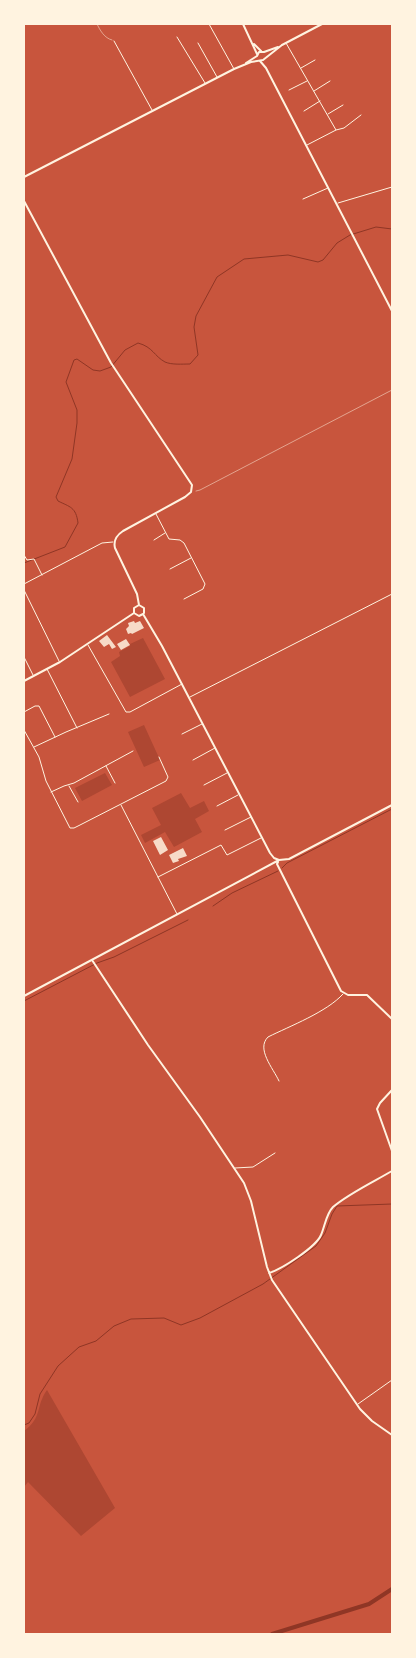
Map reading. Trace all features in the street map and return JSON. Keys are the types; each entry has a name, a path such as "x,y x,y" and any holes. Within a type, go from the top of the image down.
{"street":[{"path":"209,24 234,69"},
{"path":"243,24 257,55 266,68 392,311"},
{"path":"244,65 257,55 286,44 322,24"},
{"path":"176,37 205,84"},
{"path":"114,40 153,111"},
{"path":"252,42 263,52 266,68"},
{"path":"198,43 218,78"},
{"path":"286,44 336,130"},
{"path":"24,177 234,69 265,58 282,45"},
{"path":"300,69 315,60"},
{"path":"289,90 307,80"},
{"path":"314,91 330,81"},
{"path":"304,111 320,102"},
{"path":"327,115 343,105"},
{"path":"306,145 344,128 361,115"},
{"path":"337,204 392,187"},
{"path":"303,199 329,188"},
{"path":"24,201 111,363 192,484 192,490 185,497 118,534 114,542 139,605 144,608 143,614 203,723 272,856 279,860"},
{"path":"156,513 170,540 182,541 204,584 203,589 184,599"},
{"path":"154,540 166,533"},
{"path":"24,584 102,543 114,542"},
{"path":"24,556 27,560 34,558 42,575"},
{"path":"170,569 191,558"},
{"path":"24,590 60,662"},
{"path":"189,697 392,594"},
{"path":"24,681 60,662 88,644 134,613 134,608 139,605"},
{"path":"134,613 139,616 143,614"},
{"path":"88,644 126,712 130,712 182,684"},
{"path":"24,657 33,676"},
{"path":"47,669 77,728"},
{"path":"24,712 37,706 40,707 55,737"},
{"path":"34,748 109,714"},
{"path":"182,734 203,723"},
{"path":"24,730 40,759 46,782 70,828 74,828 121,805 167,779 167,774 159,757"},
{"path":"193,760 215,748"},
{"path":"51,792 69,785 133,751"},
{"path":"106,766 115,783"},
{"path":"204,784 228,772"},
{"path":"69,785 78,802"},
{"path":"217,806 240,795"},
{"path":"121,805 178,915"},
{"path":"24,996 93,961 279,860 289,859 392,805"},
{"path":"225,830 251,817"},
{"path":"157,877 221,845 227,855 262,837"},
{"path":"279,860 277,864 343,993"},
{"path":"93,961 148,1045 244,1182 251,1200 269,1273 272,1278 357,1404 372,1421 392,1435"},
{"path":"343,993 367,995 392,1019"},
{"path":"279,1081 263,1049 264,1041 268,1037 307,1018 337,1000 343,993"},
{"path":"392,1090 377,1106 377,1109 392,1151"},
{"path":"235,1169 253,1167 275,1153"},
{"path":"269,1273 279,1269 315,1244 322,1234 328,1215 335,1206 392,1171"},
{"path":"357,1404 392,1380"}],"path":[{"path":"97,24 108,39 114,40"},
{"path":"192,490 200,490 392,390"}],"shaded area":[{"path":"143,638 165,679 130,697 111,662 120,656 119,652"},
{"path":"144,725 160,760 144,767 128,732"},
{"path":"105,773 112,785 82,801 75,788"},
{"path":"181,793 190,808 204,801 209,811 195,819 202,832 174,847 165,832 145,843 141,835 161,825 152,808"},
{"path":"47,1390 115,1508 81,1536 28,1482 24,1487 24,1431 34,1421"}],"building":[{"path":"134,621 135,623 140,621 144,628 128,634 126,629 129,626 128,623"},
{"path":"107,635 116,647 112,649 109,644 104,647 99,641"},
{"path":"126,639 130,645 121,650 117,644"},
{"path":"161,837 168,850 160,855 153,841"},
{"path":"183,848 187,856 173,863 169,855"}],"waterway":[{"path":"24,563 65,547 78,523 74,511 69,506 58,501 56,497 72,459 77,423 77,410 66,382 74,360 77,359 93,370 100,371 111,367 125,350 138,343 150,349 165,362 190,364 198,355 194,327 196,316 217,277 244,259 288,255 318,262 323,260 337,243 350,235 376,227 392,229"},
{"path":"282,868 287,863 392,809"},
{"path":"213,906 232,893 278,871"},
{"path":"24,1001 97,963 114,957 188,920"},
{"path":"24,1425 29,1423 35,1414 40,1394 58,1366 79,1347 96,1341 114,1326 131,1319 164,1318 181,1325 200,1318 263,1284 316,1246 325,1233 337,1206 392,1204"},
{"path":"272,1634 369,1604 392,1589"}]}
